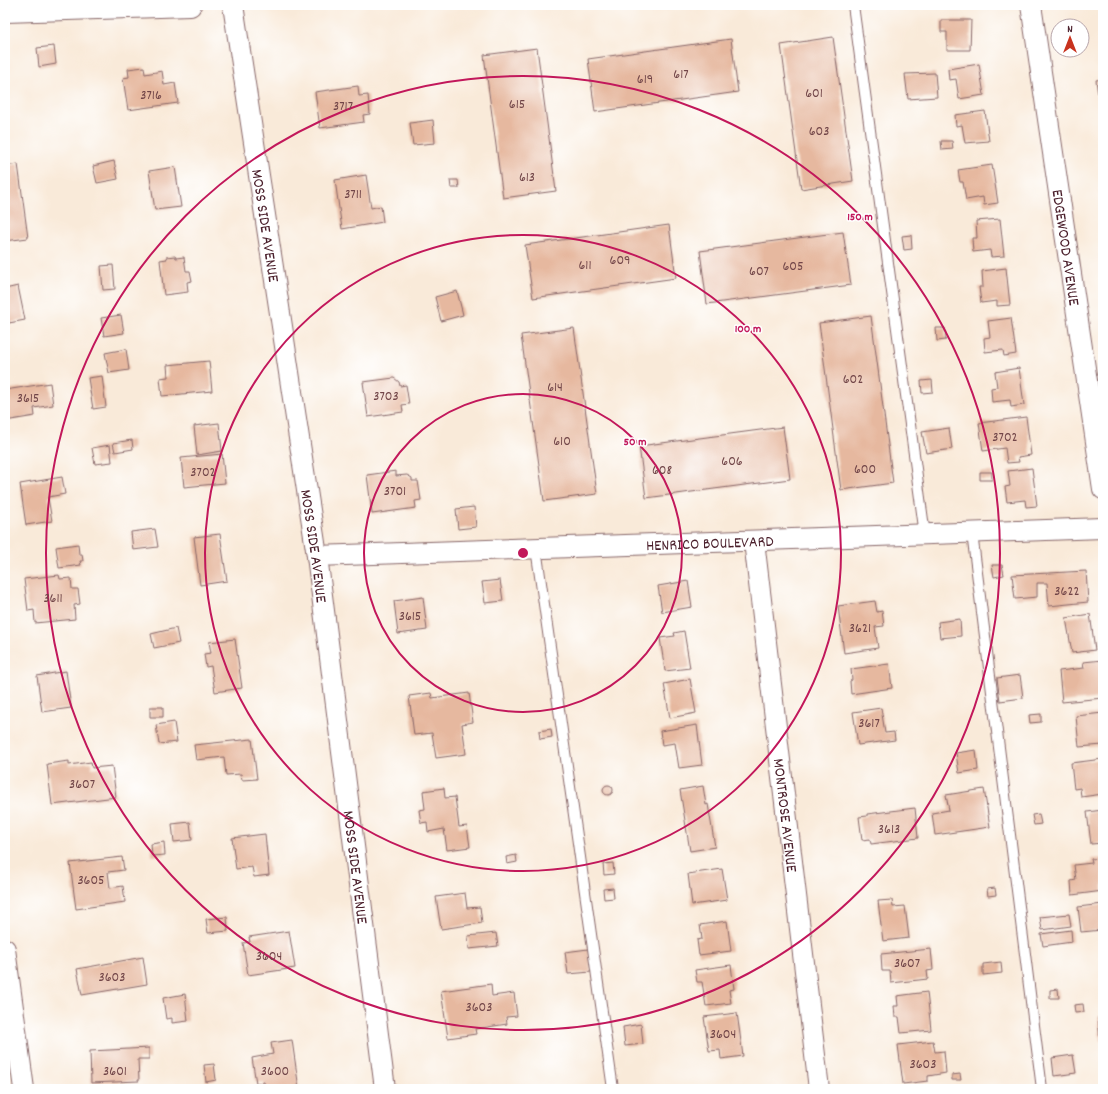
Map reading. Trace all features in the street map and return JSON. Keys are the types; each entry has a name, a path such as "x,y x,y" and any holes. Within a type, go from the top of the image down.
{"main road":[{"path":"5,11 190,5"}],"street":[{"name":"MOSS SIDE AVENUE","path":"233,5 317,556 385,1089"},
{"name":"EDGEWOOD AVENUE","path":"1031,5 1103,489"},
{"name":"HENRICO BOULEVARD","path":"317,556 1103,528"},
{"name":"MONTROSE AVENUE","path":"754,541 819,1089"},
{"path":"5,948 24,1089"}],"lane":[{"path":"853,5 925,535"},
{"path":"972,533 1042,1089"},
{"path":"536,548 613,1089"}],"building":[{"path":"941,20 971,20 970,50 947,50 947,32 941,32"},
{"path":"833,37 853,181 801,189 781,45"},
{"path":"731,39 738,92 595,112 588,59"},
{"path":"54,46 56,64 39,67 37,48"},
{"path":"537,48 556,191 503,198 484,55"},
{"path":"979,64 984,95 959,99 956,79 949,80 948,69"},
{"path":"144,67 145,74 162,71 164,85 175,83 178,103 128,110 123,78 129,77 128,69"},
{"path":"935,73 937,97 908,99 905,74"},
{"path":"1103,79 1103,109 1100,110 1096,80"},
{"path":"358,86 359,96 368,95 370,114 363,115 364,122 320,128 315,92"},
{"path":"985,111 989,141 965,143 962,125 956,126 955,115"},
{"path":"433,120 435,143 413,145 410,123"},
{"path":"941,141 952,141 953,149 942,150"},
{"path":"114,161 118,179 97,183 93,166"},
{"path":"18,164 28,238 5,241 5,166"},
{"path":"992,165 998,203 984,205 983,197 966,200 963,182 960,182 958,170"},
{"path":"175,167 181,207 155,210 149,171"},
{"path":"366,175 371,208 381,206 383,222 342,229 335,180"},
{"path":"450,180 458,180 459,188 451,188"},
{"path":"1000,219 1004,256 991,257 990,250 973,252 972,238 977,238 976,221"},
{"path":"669,225 676,278 533,298 525,245"},
{"path":"843,232 851,285 707,304 700,251"},
{"path":"911,235 912,249 904,250 902,236"},
{"path":"175,256 176,258 184,257 186,271 190,271 192,281 187,282 188,292 164,295 160,260 167,259 166,257"},
{"path":"113,265 115,289 103,290 101,266"},
{"path":"1006,268 1010,305 997,306 997,301 981,303 979,287 983,287 982,271"},
{"path":"18,286 25,320 9,323 8,317 5,318 5,289"},
{"path":"457,291 463,315 441,321 435,297"},
{"path":"121,315 124,333 104,336 101,318"},
{"path":"871,316 893,483 841,490 819,323"},
{"path":"1011,318 1016,354 1004,356 1003,350 985,352 984,338 990,337 988,321"},
{"path":"574,328 597,494 544,501 521,335"},
{"path":"936,328 945,328 946,340 937,341"},
{"path":"126,349 129,370 109,373 105,353"},
{"path":"209,361 212,391 162,396 160,378 168,377 167,365"},
{"path":"1019,368 1024,405 1011,407 1010,400 992,402 991,388 997,387 995,372"},
{"path":"102,376 106,407 93,409 88,378"},
{"path":"394,378 399,382 400,386 406,385 409,404 402,405 403,412 368,417 363,382"},
{"path":"932,380 933,392 922,393 921,381"},
{"path":"50,383 53,405 34,408 35,416 5,421 5,390"},
{"path":"1026,417 1031,455 1018,457 1019,462 1007,463 1005,448 983,451 979,423"},
{"path":"219,423 222,451 197,455 194,426"},
{"path":"783,427 790,479 646,498 639,446"},
{"path":"949,428 952,449 926,453 922,432"},
{"path":"132,440 133,449 115,452 113,443"},
{"path":"110,445 112,462 95,464 92,448"},
{"path":"222,454 225,483 184,487 181,458"},
{"path":"1032,468 1037,506 1026,507 1025,500 1007,502 1005,487 1010,486 1008,471"},
{"path":"396,471 396,476 407,475 412,478 412,481 418,481 421,500 415,501 416,508 372,514 367,475"},
{"path":"980,472 992,472 992,480 980,480"},
{"path":"62,477 65,494 48,497 52,521 26,525 20,484"},
{"path":"474,507 476,527 458,529 456,509"},
{"path":"155,529 158,547 133,550 131,532"},
{"path":"220,534 227,581 200,585 194,537"},
{"path":"78,544 79,554 82,554 83,561 80,561 81,565 59,568 56,547"},
{"path":"992,565 1002,565 1004,575 994,577"},
{"path":"1086,571 1088,602 1049,606 1047,583 1037,583 1037,597 1015,599 1012,575"},
{"path":"59,575 60,579 71,578 72,589 78,589 80,604 74,605 75,619 35,623 34,610 28,611 24,579"},
{"path":"500,580 503,601 485,603 482,582"},
{"path":"688,581 692,607 662,612 658,586"},
{"path":"423,597 427,630 398,634 394,601"},
{"path":"875,601 877,612 882,611 884,626 875,627 878,648 844,653 838,606"},
{"path":"1090,614 1095,650 1072,653 1066,618"},
{"path":"960,619 961,636 940,638 938,622"},
{"path":"176,628 179,643 154,648 151,634"},
{"path":"684,631 690,668 665,671 660,638 675,636 674,633"},
{"path":"235,639 242,688 215,692 211,666 206,667 204,654 211,653 209,642"},
{"path":"1103,660 1103,682 1101,682 1103,698 1062,702 1059,671 1084,668 1083,662"},
{"path":"889,664 892,688 851,694 851,669"},
{"path":"66,671 71,708 42,712 37,676"},
{"path":"1020,675 1023,698 1000,701 997,678"},
{"path":"690,679 696,713 670,718 664,684"},
{"path":"431,693 432,698 469,693 473,722 462,724 466,754 436,758 432,733 414,735 409,696"},
{"path":"150,707 163,707 163,717 150,717"},
{"path":"881,708 885,733 894,732 895,740 858,745 853,712"},
{"path":"1103,713 1103,745 1079,747 1076,716"},
{"path":"1041,714 1041,722 1030,723 1029,715"},
{"path":"174,722 177,742 159,744 156,725"},
{"path":"697,725 702,765 679,768 675,743 662,745 660,731"},
{"path":"551,729 552,737 540,739 539,731"},
{"path":"252,739 257,779 242,780 241,774 226,775 224,757 196,760 194,745"},
{"path":"976,750 978,770 959,773 956,753"},
{"path":"1103,759 1103,794 1081,797 1080,788 1074,789 1071,763"},
{"path":"69,761 69,765 91,762 92,768 112,766 116,797 52,805 47,764"},
{"path":"606,785 610,785 612,786 612,794 606,795 603,792 603,788"},
{"path":"703,786 706,805 708,804 715,847 690,851 680,790"},
{"path":"444,788 445,798 455,797 459,827 467,826 470,847 447,850 444,829 428,832 427,822 421,823 419,810 425,809 423,791"},
{"path":"984,789 990,827 935,835 932,813 949,810 946,795"},
{"path":"915,808 918,838 871,844 870,839 862,840 859,817 867,816 867,814"},
{"path":"1103,810 1103,843 1091,844 1087,812"},
{"path":"1039,814 1041,824 1034,825 1032,815"},
{"path":"190,822 192,840 174,842 172,824"},
{"path":"265,834 269,875 254,877 252,867 236,869 232,838"},
{"path":"164,842 165,855 152,856 151,844"},
{"path":"516,855 517,862 507,864 506,857"},
{"path":"122,857 124,870 108,872 110,888 123,886 125,902 76,909 70,863"},
{"path":"1103,858 1103,891 1072,895 1071,881 1076,880 1074,865 1092,863 1091,859"},
{"path":"613,863 614,874 604,875 603,864"},
{"path":"722,869 727,900 692,905 688,874"},
{"path":"613,888 614,898 604,899 603,889"},
{"path":"995,888 996,895 988,896 987,889"},
{"path":"465,893 467,908 480,907 482,923 441,929 436,897"},
{"path":"892,900 893,907 905,906 909,938 883,941 878,901"},
{"path":"1103,904 1103,934 1102,930 1081,932 1078,907"},
{"path":"1069,914 1071,926 1042,930 1040,917"},
{"path":"227,917 228,931 208,933 206,919"},
{"path":"727,921 731,951 699,955 697,940 702,939 700,925"},
{"path":"1071,930 1072,942 1043,946 1041,934"},
{"path":"289,931 295,968 248,975 243,943 250,942 249,937"},
{"path":"496,933 498,946 469,949 468,936"},
{"path":"588,949 591,972 568,974 565,952"},
{"path":"931,949 933,970 927,971 928,979 891,983 890,971 882,971 881,954"},
{"path":"143,957 147,984 82,995 77,969"},
{"path":"1001,962 1002,973 983,975 983,964"},
{"path":"731,965 734,989 729,990 731,1003 706,1006 702,982 697,982 695,970"},
{"path":"491,984 492,996 514,993 517,1016 506,1017 507,1024 475,1029 476,1034 448,1038 441,991"},
{"path":"1058,989 1059,998 1050,998 1050,990"},
{"path":"927,992 931,1030 901,1033 899,1017 895,1017 894,1006 898,1006 897,996"},
{"path":"185,994 188,1021 172,1023 172,1018 166,1019 163,998"},
{"path":"1083,1004 1084,1012 1075,1013 1074,1005"},
{"path":"737,1013 743,1056 721,1059 720,1050 709,1051 704,1017"},
{"path":"1098,1017 1103,1017 1103,1041 1100,1041"},
{"path":"641,1024 643,1044 625,1046 623,1027"},
{"path":"292,1040 299,1089 265,1089 264,1082 256,1083 252,1058 273,1054 271,1043"},
{"path":"933,1041 935,1052 944,1051 946,1073 928,1076 928,1081 903,1084 898,1045"},
{"path":"149,1048 149,1059 138,1059 139,1081 91,1083 90,1051"},
{"path":"1073,1055 1076,1073 1054,1076 1052,1058"},
{"path":"214,1064 216,1080 206,1082 204,1065"},
{"path":"960,1074 961,1080 952,1080 952,1075"}]}
